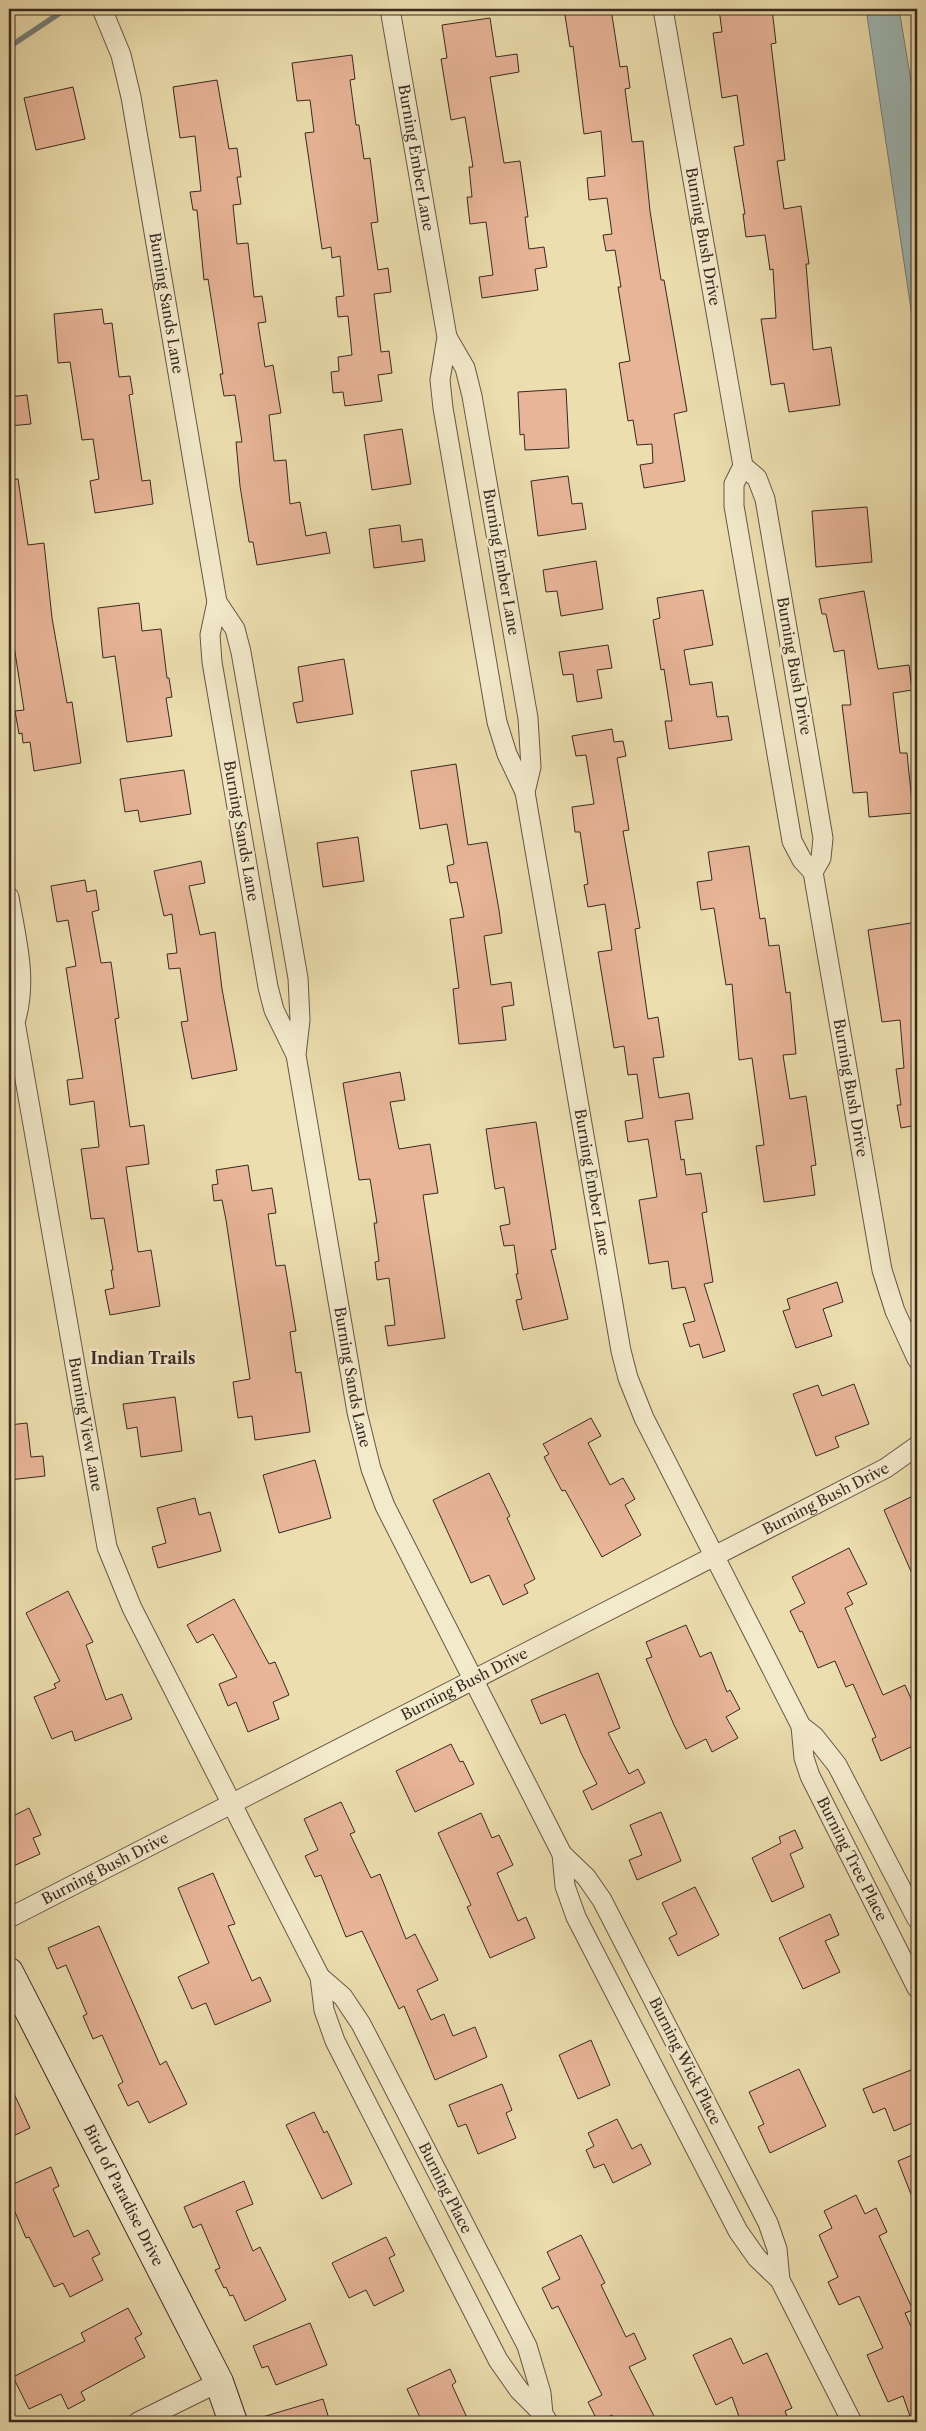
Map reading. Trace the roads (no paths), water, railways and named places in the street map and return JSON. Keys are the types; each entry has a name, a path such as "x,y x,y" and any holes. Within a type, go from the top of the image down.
{"street":[{"name":"Burning Sands Lane","path":"102,9 121,55 131,97 217,602 210,635 212,662 268,987 274,1010 296,1055"},
{"name":"Burning Ember Lane","path":"390,9 447,337 440,380 444,417 497,722 507,754 525,792 625,1365 644,1418 714,1556"},
{"name":"Burning Bush Drive","path":"663,9 743,466 734,484 734,506 787,815 794,847 813,872 882,1270 895,1311 917,1359"},
{"name":"Burning Ember Lane","path":"447,337 465,368 472,396 528,718 530,766 525,792"},
{"name":"Burning Bush Drive","path":"743,466 752,472 761,485 773,548 823,838 821,858 813,872"},
{"name":"Burning Sands Lane","path":"217,602 231,622 239,640 298,978 300,1020 296,1055 351,1382 371,1469 385,1506 473,1679"},
{"name":"Burning View Lane","path":"9,898 22,983 20,1008 12,1018 107,1547 132,1608 231,1804"},
{"name":"Burning Bush Drive","path":"9,1918 886,1468 917,1446"},
{"name":"Burning Tree Place","path":"714,1556 802,1726 814,1736 836,1765 917,1920"},
{"name":"Burning Wick Place","path":"473,1679 562,1854 586,1877 602,1900 768,2223 777,2249 780,2280"},
{"name":"Burning Tree Place","path":"802,1726 804,1758 814,1784 917,1988"},
{"name":"Burning Place","path":"231,1804 320,1976 343,1997 361,2024 527,2346 541,2392 545,2418"},
{"name":"Burning Wick Place","path":"562,1854 565,1886 581,1925 738,2231 757,2258 780,2280 852,2422"},
{"name":"Bird of Paradise Drive","path":"9,1972 16,2006 218,2382 234,2422"},
{"name":"Burning Place","path":"320,1976 324,2010 335,2041 498,2360 519,2390 545,2418"},
{"path":"138,2422 218,2382"}],"water":[{"path":"866,9 899,9 917,117 917,349"}],"waterway":[{"path":"9,47 66,9"}],"district":[{"name":"Indian Trails","path":"143,1358"}]}
